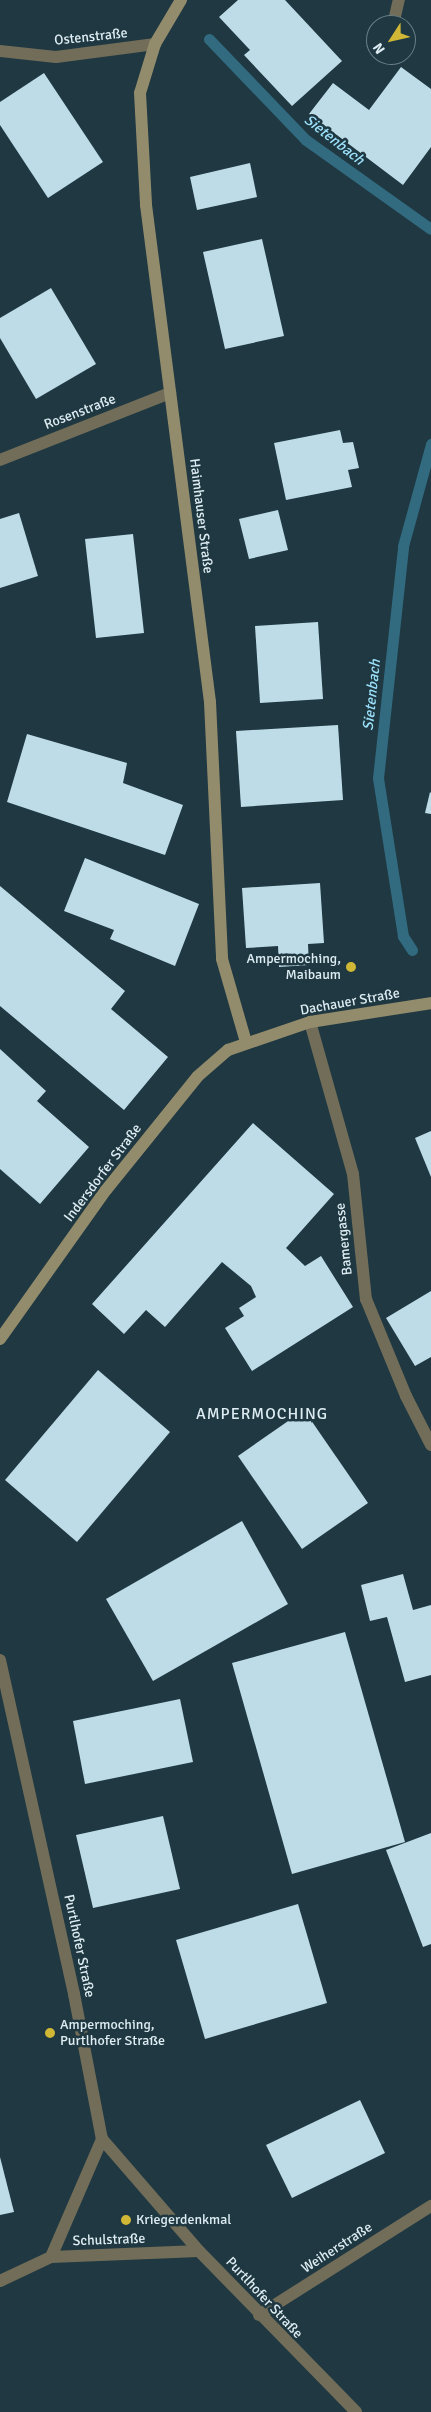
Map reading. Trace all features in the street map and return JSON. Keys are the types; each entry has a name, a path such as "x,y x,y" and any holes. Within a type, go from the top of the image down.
{"main road":[{"name":"Haimhauser Straße","path":"181,0 155,44 140,93 146,205 210,702 222,959 246,1042"},
{"name":"Dachauer Straße","path":"246,1042 310,1022 431,1003"},
{"name":"Indersdorfer Straße","path":"0,1339 106,1190 198,1076 228,1050 246,1042"}],"street":[{"path":"396,15 399,0"},
{"name":"Ostenstraße","path":"0,51 56,57 155,44"},
{"name":"Rosenstraße","path":"0,460 170,393"},
{"name":"Bamergasse","path":"310,1022 352,1174 366,1299 406,1396 431,1445"},
{"name":"Purtlhofer Straße","path":"0,1660 74,1994 102,2139 199,2251 259,2315 356,2412"},
{"name":"Schulstraße","path":"50,2257 102,2139"},
{"name":"Weiherstraße","path":"259,2315 431,2206"},
{"name":"Schulstraße","path":"0,2281 50,2257 199,2251"}],"building":[{"path":"238,0 285,0 342,61 292,106 244,55 250,50 219,17"},
{"path":"401,67 431,89 431,147 403,185 309,114 333,83 369,110"},
{"path":"44,73 103,162 48,198 0,125 0,102"},
{"path":"250,163 257,197 197,210 190,177"},
{"path":"262,239 284,336 225,349 203,252"},
{"path":"51,288 96,364 36,399 0,338 0,318"},
{"path":"340,430 343,443 353,442 359,468 348,470 352,487 286,500 274,443"},
{"path":"278,510 288,550 249,559 239,519"},
{"path":"19,513 38,576 0,588 0,519"},
{"path":"133,534 144,633 96,638 85,539"},
{"path":"318,622 323,699 260,703 255,626"},
{"path":"338,725 343,800 241,807 236,731"},
{"path":"27,734 127,763 123,783 183,805 165,855 7,802"},
{"path":"431,793 431,814 425,813"},
{"path":"85,858 199,904 175,966 110,939 114,930 64,911"},
{"path":"320,883 324,943 308,944 309,965 279,967 278,946 246,948 242,888"},
{"path":"0,886 125,991 111,1009 168,1057 124,1110 0,1006"},
{"path":"0,1049 46,1091 37,1101 89,1147 40,1204 0,1169"},
{"path":"253,1123 334,1194 286,1248 305,1266 321,1256 353,1307 252,1371 225,1328 244,1316 239,1308 256,1297 251,1286 222,1262 165,1327 146,1310 124,1334 92,1304"},
{"path":"431,1131 431,1177 415,1138"},
{"path":"431,1291 431,1357 415,1366 386,1318"},
{"path":"98,1370 170,1432 77,1542 5,1480"},
{"path":"304,1410 368,1503 302,1549 238,1456"},
{"path":"242,1521 288,1604 153,1681 106,1599"},
{"path":"403,1574 413,1610 431,1605 431,1675 405,1682 387,1617 370,1621 361,1585"},
{"path":"345,1632 405,1842 292,1874 232,1663"},
{"path":"180,1699 193,1762 85,1784 73,1721"},
{"path":"163,1816 180,1889 93,1908 76,1835"},
{"path":"431,1833 431,1944 423,1947 386,1850"},
{"path":"298,1904 327,2003 205,2039 176,1940"},
{"path":"360,2100 385,2153 292,2198 266,2145"},
{"path":"0,2157 14,2212 0,2215"}],"waterway":[{"name":"Sietenbach","path":"209,39 306,140 431,229"},
{"name":"Sietenbach","path":"412,950 403,936 378,778 403,546 431,444"}],"place":[{"name":"Ampermoching, Maibaum","path":"351,967"},
{"name":"Ampermoching, Purtlhofer Straße","path":"50,2033"},
{"name":"Kriegerdenkmal","path":"126,2220"}],"district":[{"name":"AMPERMOCHING","path":"262,1414"}]}
